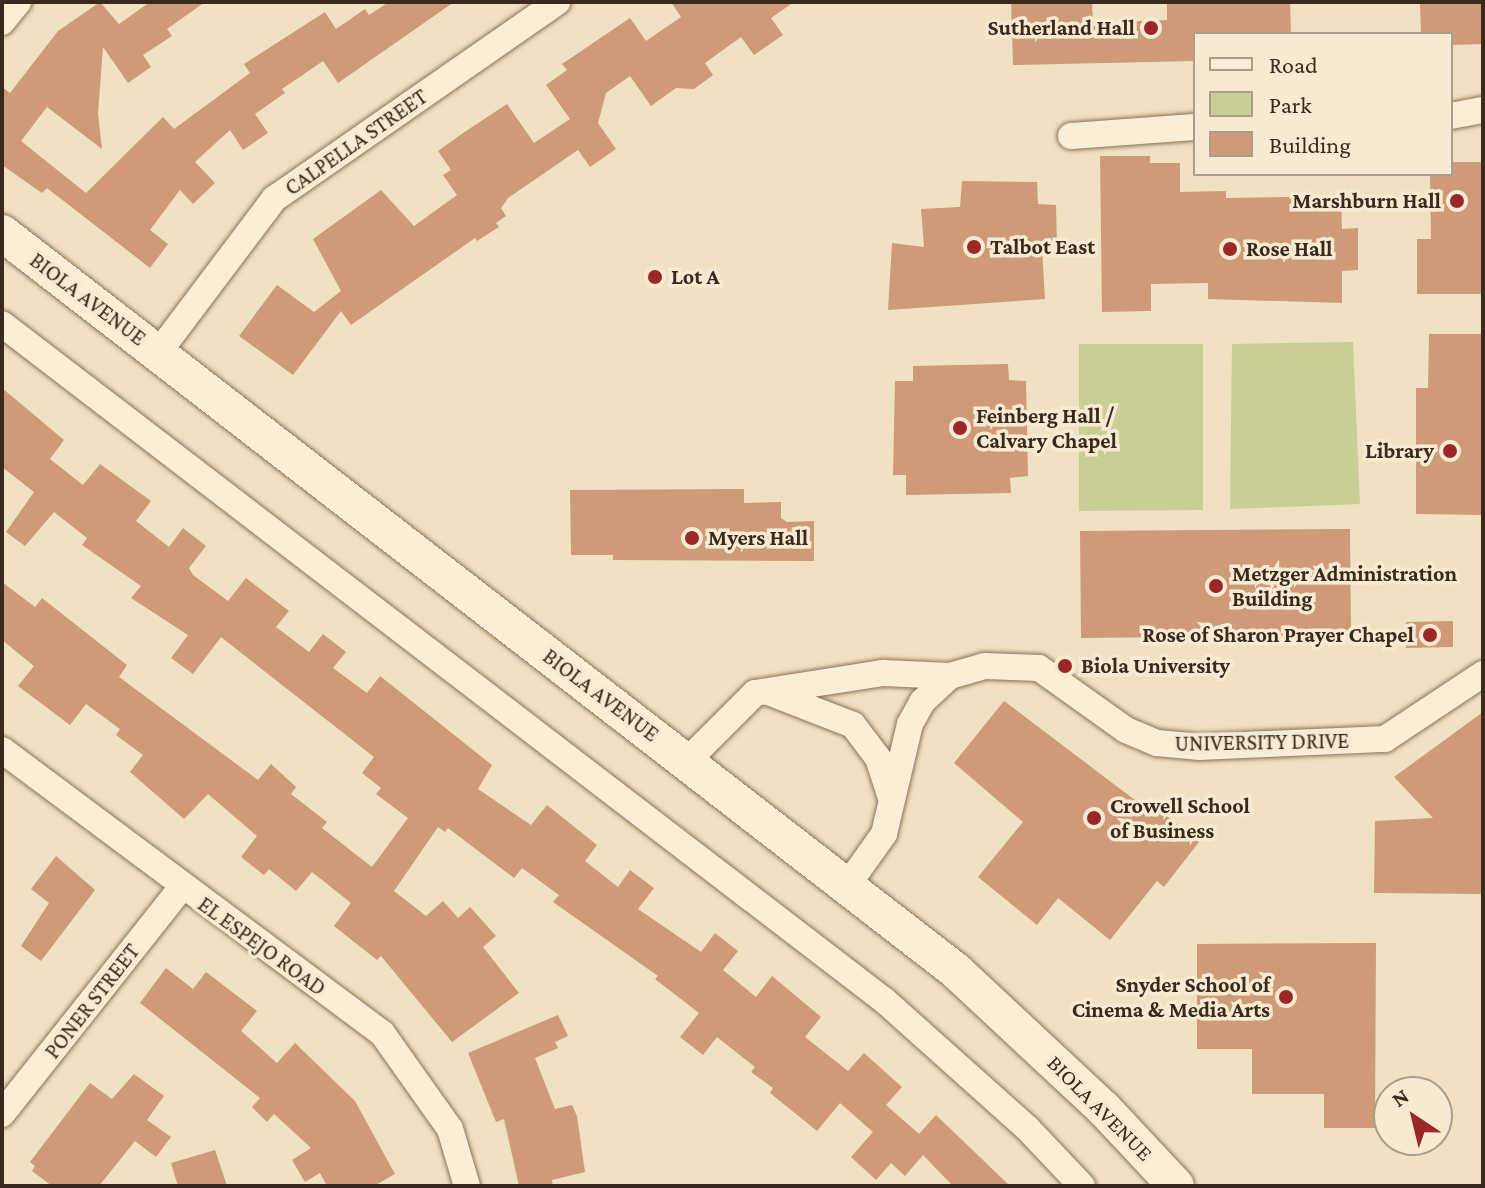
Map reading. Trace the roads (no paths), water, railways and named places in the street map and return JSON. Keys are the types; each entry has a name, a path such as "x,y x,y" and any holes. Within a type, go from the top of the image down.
{"street":[{"path":"2,22 18,2"},
{"name":"CALPELLA STREET","path":"158,353 274,199 557,2"},
{"path":"1453,116 1483,110"},
{"path":"1071,136 1193,127"},
{"name":"BIOLA AVENUE","path":"2,233 956,971 1094,1100 1176,1186"},
{"path":"2,324 885,1001 1027,1128 1082,1186"},
{"name":"UNIVERSITY DRIVE","path":"687,761 742,701 765,691 883,673 950,676 985,666 1039,668 1126,730 1157,743 1200,747 1385,739 1483,674"},
{"name":"UNIVERSITY DRIVE","path":"847,886 884,834 910,724 923,701 950,676"},
{"path":"765,691 853,725 878,758 891,799"},
{"name":"EL ESPEJO ROAD","path":"2,750 382,1033 450,1129 467,1186"},
{"name":"PONER STREET","path":"2,1114 182,887"}],"place":[{"name":"Sutherland Hall","path":"1151,28"},
{"name":"Marshburn Hall","path":"1457,201"},
{"name":"Talbot East","path":"974,247"},
{"name":"Rose Hall","path":"1230,249"},
{"name":"Lot A","path":"655,277"},
{"name":"Feinberg Hall / Calvary Chapel","path":"960,428"},
{"name":"Library","path":"1450,451"},
{"name":"Myers Hall","path":"692,538"},
{"name":"Metzger Administration Building","path":"1216,586"},
{"name":"Rose of Sharon Prayer Chapel","path":"1430,635"},
{"name":"Biola University","path":"1065,666"},
{"name":"Crowell School of Business","path":"1094,818"},
{"name":"Snyder School of Cinema & Media Arts","path":"1286,997"}]}
